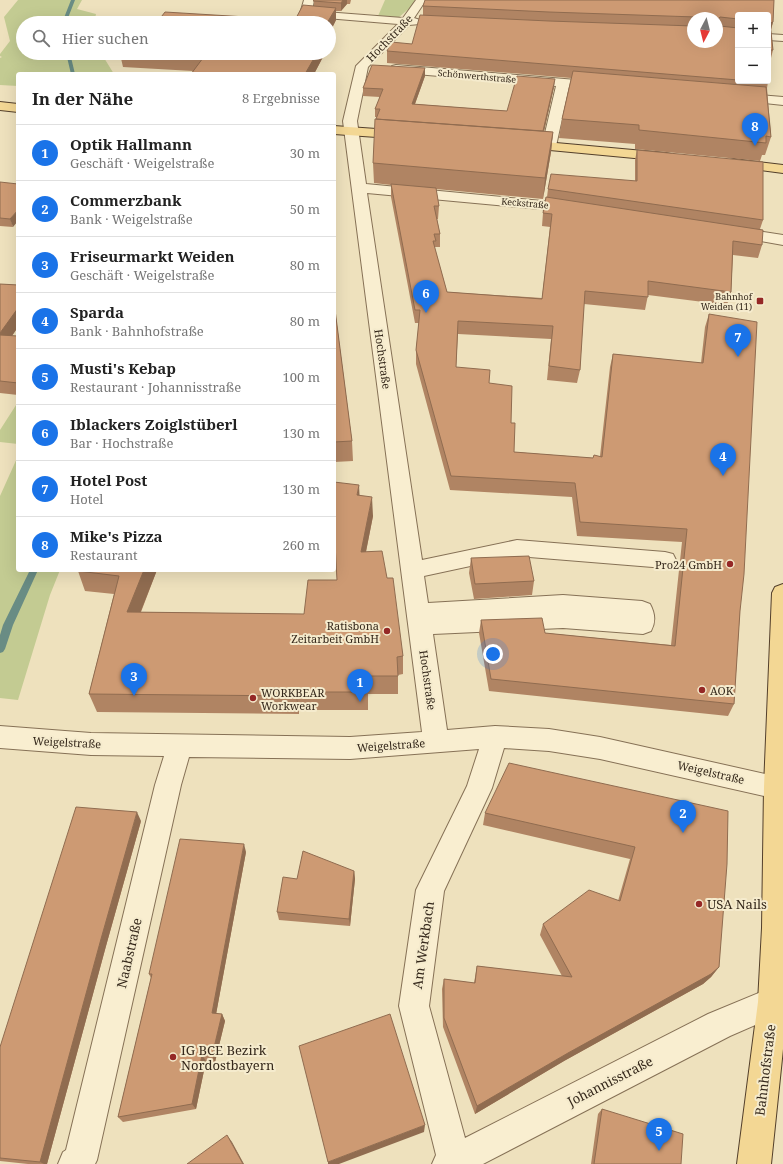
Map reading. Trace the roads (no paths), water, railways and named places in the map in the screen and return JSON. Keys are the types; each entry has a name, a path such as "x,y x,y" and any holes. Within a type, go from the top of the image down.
{"main road":[{"path":"0,106 16,108"},
{"path":"336,130 421,136"},
{"path":"512,143 680,158"},
{"path":"719,162 783,169"},
{"name":"Bahnhofstraße","path":"754,1164 778,1002 776,928 777,787 783,593"}],"street":[{"path":"309,0 306,14 331,16"},
{"name":"Hochstraße","path":"421,0 406,22 362,66 350,121 353,131 436,742"},
{"path":"336,16 430,23"},
{"path":"771,37 783,38"},
{"name":"Schönwerthstraße","path":"362,66 610,87"},
{"path":"549,146 563,84"},
{"path":"728,96 783,101"},
{"name":"Keckstraße","path":"360,188 550,205 589,210"},
{"path":"720,230 783,240"},
{"path":"412,570 517,548 665,560"},
{"path":"563,604 642,610 643,626 563,619 420,619 563,604"},
{"name":"Weigelstraße","path":"0,737 91,744 350,748 495,737 549,740 600,748 777,787"},
{"name":"Am Werkbach","path":"452,1162 414,1006 430,890 479,788 495,737"},
{"name":"Naabstraße","path":"79,1163 166,792 180,746"},
{"name":"Johannisstraße","path":"452,1162 719,1025 778,1002"}],"waterway":[{"path":"67,16 73,0"},
{"path":"70,60 73,72"},
{"path":"0,649 8,625 33,572"}],"place":[{"name":"Mike's Pizza","path":"755,146"},
{"name":"Bahnhof Weiden (11)","path":"760,301"},
{"name":"Iblackers Zoiglstüberl","path":"426,313"},
{"name":"Hotel Post","path":"738,357"},
{"name":"Sparda","path":"723,476"},
{"name":"Pro24 GmbH","path":"730,564"},
{"name":"Ratisbona Zeitarbeit GmbH","path":"387,631"},
{"name":"AOK","path":"702,690"},
{"name":"Friseurmarkt Weiden","path":"134,696"},
{"name":"WORKBEAR Workwear","path":"253,698"},
{"name":"Optik Hallmann","path":"360,702"},
{"name":"Commerzbank","path":"683,833"},
{"name":"USA Nails","path":"699,904"},
{"name":"IG BCE Bezirk Nordostbayern","path":"173,1057"},
{"name":"Musti's Kebap","path":"659,1151"}]}
